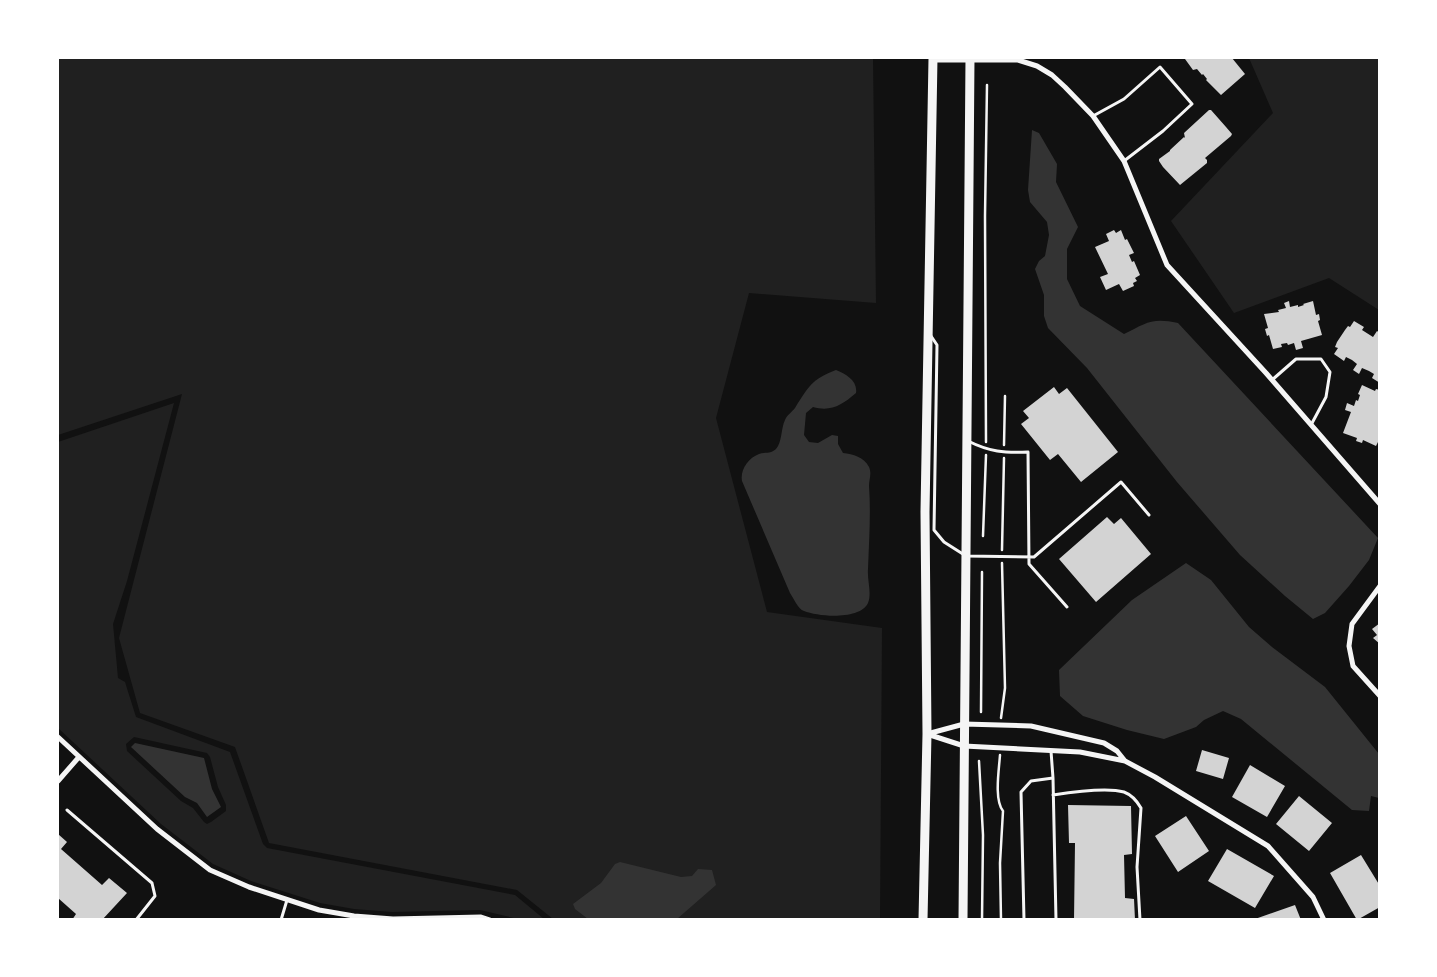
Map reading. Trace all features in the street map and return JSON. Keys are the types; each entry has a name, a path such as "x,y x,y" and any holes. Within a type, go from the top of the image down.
{"main road":[{"path":"962,920 968,441 970,58"},
{"path":"923,920 926,734 925,512 933,59"}],"street":[{"path":"933,59 1018,60 1038,66 1052,75 1093,116 1124,161 1167,264 1272,380 1380,504"},
{"path":"1380,586 1352,624 1349,646 1353,666 1380,696"},
{"path":"926,734 964,724 1031,726 1104,744 1117,751 1125,761"},
{"path":"926,734 964,746 1080,752 1125,761 1155,777 1268,846 1313,897 1324,920"},
{"path":"58,737 157,829 210,870 249,887 319,910 354,916 393,919 481,917 490,920"},
{"path":"58,781 79,757"}],"lane":[{"path":"1093,116 1124,99 1160,67 1192,104 1163,132 1124,161"},
{"path":"928,332 937,345 934,530 944,542 966,556 1034,557 1121,482 1149,515"},
{"path":"1272,380 1296,360 1321,359 1330,372 1326,397 1311,425"},
{"path":"968,441 985,450 1004,453 1028,452 1029,564 1067,607"},
{"path":"1051,750 1056,920"},
{"path":"1024,920 1021,792 1031,781 1053,778"},
{"path":"1053,795 1117,791 1126,792 1138,802 1141,808 1138,867 1140,920"},
{"path":"67,810 152,883 156,896 136,920"},
{"path":"281,920 287,900"}],"path":[{"path":"983,536 983,495 986,479 984,216 987,85"},
{"path":"1000,725 1005,688 1002,557 1005,396"},
{"path":"981,712 982,572"},
{"path":"1000,748 998,786 1000,806 1004,816 1000,872 1001,920"},
{"path":"979,762 983,835 982,920"}],"shaded area":[{"path":"58,58 873,58 876,303 749,293 716,418 767,612 882,628 880,919 553,919 517,890 269,843 235,747 140,713 119,638 182,394 58,435"},
{"path":"1249,58 1379,58 1379,310 1329,278 1234,313 1171,221 1273,113"},
{"path":"1032,130 1039,133 1057,164 1056,182 1078,227 1067,249 1067,279 1080,306 1124,334 1150,322 1169,321 1178,323 1378,538 1369,560 1325,613 1313,619 1240,555 1177,482 1087,368 1048,328 1044,316 1044,295 1035,269 1039,261 1045,256 1049,235 1047,222 1030,202 1028,190"},
{"path":"836,370 853,382 856,393 846,401 831,408 813,407 806,413 804,435 809,442 818,443 832,435 838,436 838,444 843,453 858,457 869,467 868,573 870,595 868,603 857,612 848,615 829,616 804,611 796,604 742,481 742,473 751,458 776,449 786,418 811,384"},
{"path":"174,403 127,581 113,624 118,678 125,682 136,717 230,752 263,844 267,848 515,895 544,919 518,919 480,910 392,912 354,909 320,903 251,881 213,864 161,824 58,728 58,442","holes":["134,737 207,753 226,805 226,811 207,824 193,808 181,801 127,751 126,744"]},
{"path":"1186,563 1211,580 1249,627 1325,687 1379,754 1379,798 1371,796 1369,811 1352,810 1241,719 1223,711 1204,720 1196,727 1164,739 1083,716 1060,696 1059,670 1132,600"},
{"path":"135,743 204,758 212,789 221,807 207,817 197,803 185,797 131,747"},
{"path":"620,862 681,877 692,876 698,869 712,870 716,885 677,919 588,919 575,909 573,904 601,883 615,864"}],"building":[{"path":"1182,58 1232,58 1245,74 1221,95 1206,80 1203,74 1197,69 1193,70 1185,59"},
{"path":"1209,110 1232,134 1205,158 1207,163 1180,185 1163,167 1159,159 1185,138 1184,133"},
{"path":"1114,230 1116,233 1121,230 1125,240 1127,239 1134,253 1129,255 1140,275 1135,278 1137,281 1133,283 1134,286 1123,291 1119,284 1106,290 1100,277 1108,274 1095,247 1109,241 1106,234"},
{"path":"1289,301 1290,307 1298,305 1298,307 1313,301 1316,315 1319,314 1320,320 1318,321 1322,335 1301,341 1303,348 1296,350 1294,343 1288,345 1287,343 1281,344 1282,347 1273,349 1265,329 1268,328 1264,314 1279,312 1278,310 1286,308 1284,303"},
{"path":"1354,321 1364,327 1362,330 1373,337 1377,331 1380,333 1380,383 1372,378 1374,374 1369,371 1362,368 1359,374 1353,370 1357,364 1352,360 1346,357 1344,361 1334,354 1338,348 1335,347 1337,342 1348,326 1350,327"},
{"path":"1362,385 1375,391 1376,389 1380,390 1380,432 1378,436 1380,438 1376,446 1363,440 1362,443 1356,441 1357,438 1343,433 1351,412 1345,410 1347,403 1354,406 1356,400 1358,401 1360,395 1358,394"},
{"path":"1054,387 1059,394 1067,388 1118,452 1081,482 1058,454 1050,460 1021,424 1029,418 1023,411"},
{"path":"1107,517 1114,524 1121,518 1151,554 1096,602 1059,559"},
{"path":"1380,623 1380,644 1373,638 1377,635 1372,629"},
{"path":"1202,750 1229,758 1223,779 1196,771"},
{"path":"1250,765 1285,786 1267,817 1232,797"},
{"path":"1299,796 1332,823 1309,851 1276,824"},
{"path":"1068,805 1131,806 1132,854 1124,855 1125,898 1134,899 1135,920 1074,920 1075,843 1069,843"},
{"path":"1186,816 1209,851 1178,872 1155,836"},
{"path":"58,834 67,842 61,849 102,885 109,878 127,893 102,920 72,920 76,914 58,898"},
{"path":"1227,849 1274,876 1255,908 1208,881"},
{"path":"1361,855 1380,886 1380,907 1357,920 1330,873"},
{"path":"1295,905 1301,920 1255,920 1255,919"}]}
